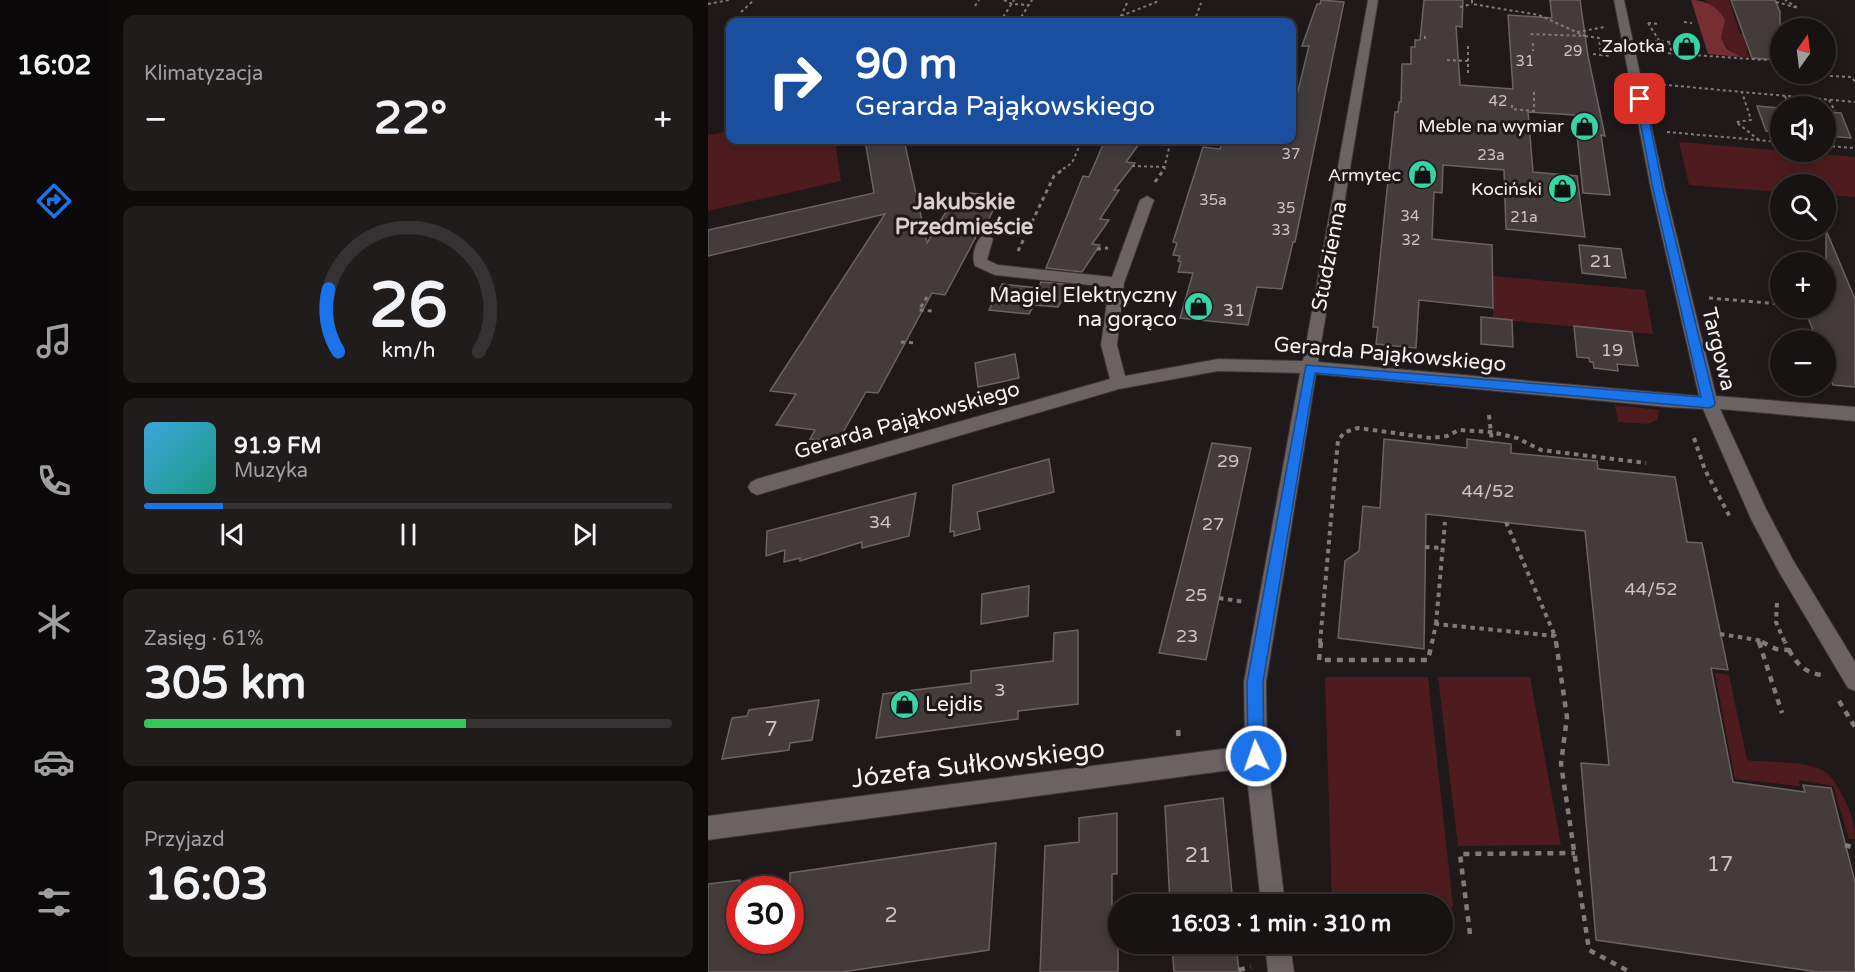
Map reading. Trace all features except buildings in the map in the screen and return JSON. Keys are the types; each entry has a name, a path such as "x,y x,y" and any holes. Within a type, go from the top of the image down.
{"street":[{"name":"Studzienna","path":"1272,894 1256,756 1255,682 1373,0"},
{"name":"Targowa","path":"1619,0 1646,130 1709,403 1758,513 1786,566 1855,681"},
{"path":"1119,383 1109,345 1117,283 1147,200"},
{"path":"986,239 980,263 995,270 1117,283"},
{"name":"Gerarda Pająkowskiego","path":"757,487 1119,383 1218,365 1284,365 1855,414"},
{"name":"Józefa Sułkowskiego","path":"708,828 1256,756"},
{"path":"1279,954 1281,972"}],"path":[{"path":"710,2 729,0"},
{"path":"741,12 754,0"},
{"path":"975,6 979,0"},
{"path":"1004,0 1012,4 1029,5"},
{"path":"1003,18 1014,0"},
{"path":"1021,18 1032,0"},
{"path":"1776,2 1798,8 1785,0"},
{"path":"1121,16 1128,1"},
{"path":"1121,16 1159,1"},
{"path":"1460,7 1473,2 1534,13 1585,36"},
{"path":"1195,18 1201,3"},
{"path":"1490,6 1491,11"},
{"path":"884,17 903,18"},
{"path":"1684,22 1692,23"},
{"path":"1642,23 1659,24"},
{"path":"1648,23 1667,53"},
{"path":"1576,32 1608,26"},
{"path":"1529,34 1599,38 1601,55"},
{"path":"1647,41 1675,42"},
{"path":"1669,42 1672,54"},
{"path":"1533,43 1533,51"},
{"path":"1468,46 1468,74"},
{"path":"1649,52 1770,60"},
{"path":"1593,54 1614,57"},
{"path":"1447,60 1468,61"},
{"path":"1836,76 1852,77 1855,82"},
{"path":"1657,84 1785,96"},
{"path":"1512,105 1512,109 1534,111 1534,92"},
{"path":"1742,92 1751,120 1736,122 1759,140"},
{"path":"1836,101 1855,102"},
{"path":"1646,130 1770,141"},
{"path":"1007,273 1054,176 1072,163 1080,144"},
{"path":"1148,184 1158,181 1170,144"},
{"path":"1836,147 1855,148"},
{"path":"1132,166 1164,167"},
{"path":"1097,281 1112,240"},
{"path":"927,297 920,310 933,311"},
{"path":"1709,298 1770,303"},
{"path":"901,342 915,343"},
{"path":"1489,415 1492,442"},
{"path":"1445,522 1436,624 1428,660 1319,660 1338,440 1345,432 1358,428 1431,438 1447,436 1459,430 1491,432 1517,438 1541,450 1646,463"},
{"path":"1506,522 1555,636 1567,717 1561,764 1589,950 1630,972"},
{"path":"1425,547 1443,548"},
{"path":"1219,598 1249,603"},
{"path":"1777,603 1774,614 1778,628 1797,664 1812,675 1823,675"},
{"path":"1436,624 1555,636"},
{"path":"1720,634 1758,640 1776,649 1790,650"},
{"path":"1758,640 1782,713"},
{"path":"1845,845 1855,849"},
{"path":"1470,934 1460,854 1575,853"},
{"path":"1239,970 1251,968"}],"shaded area":[{"path":"1691,0 1706,3 1718,11 1725,20 1721,38 1727,49 1741,57 1708,54"},
{"path":"1705,0 1729,0 1740,34 1745,34 1747,39 1744,39 1749,58 1732,52 1726,46 1721,38 1723,19"},
{"path":"726,132 726,144 836,144 841,181 708,211 708,135"},
{"path":"1679,142 1770,150 1770,162 1836,162 1836,155 1855,157 1855,197 1836,196 1836,174 1770,174 1770,191 1689,185"},
{"path":"1493,276 1645,290 1653,334 1493,319"},
{"path":"1615,405 1659,410 1657,420 1648,424 1618,422"},
{"path":"1715,673 1729,675 1747,760 1802,764 1822,770 1829,775 1849,809 1855,839 1849,839 1833,786 1799,780 1800,786 1735,779"},
{"path":"1325,677 1428,677 1452,894 1332,894"},
{"path":"1438,677 1530,677 1561,845 1458,846"}],"place":[{"name":"Zalotka","path":"1686,46"},
{"name":"Meble na wymiar","path":"1585,126"},
{"name":"Armytec","path":"1422,175"},
{"name":"Kociński","path":"1563,189"},
{"name":"Magiel Elektryczny na gorąco","path":"1198,307"},
{"name":"Lejdis","path":"904,704"}],"district":[{"name":"Jakubskie Przedmieście","path":"964,214"}],"route":[{"path":"1256,756 1255,682 1310,368 1709,403 1658,189 1640,99"}]}
